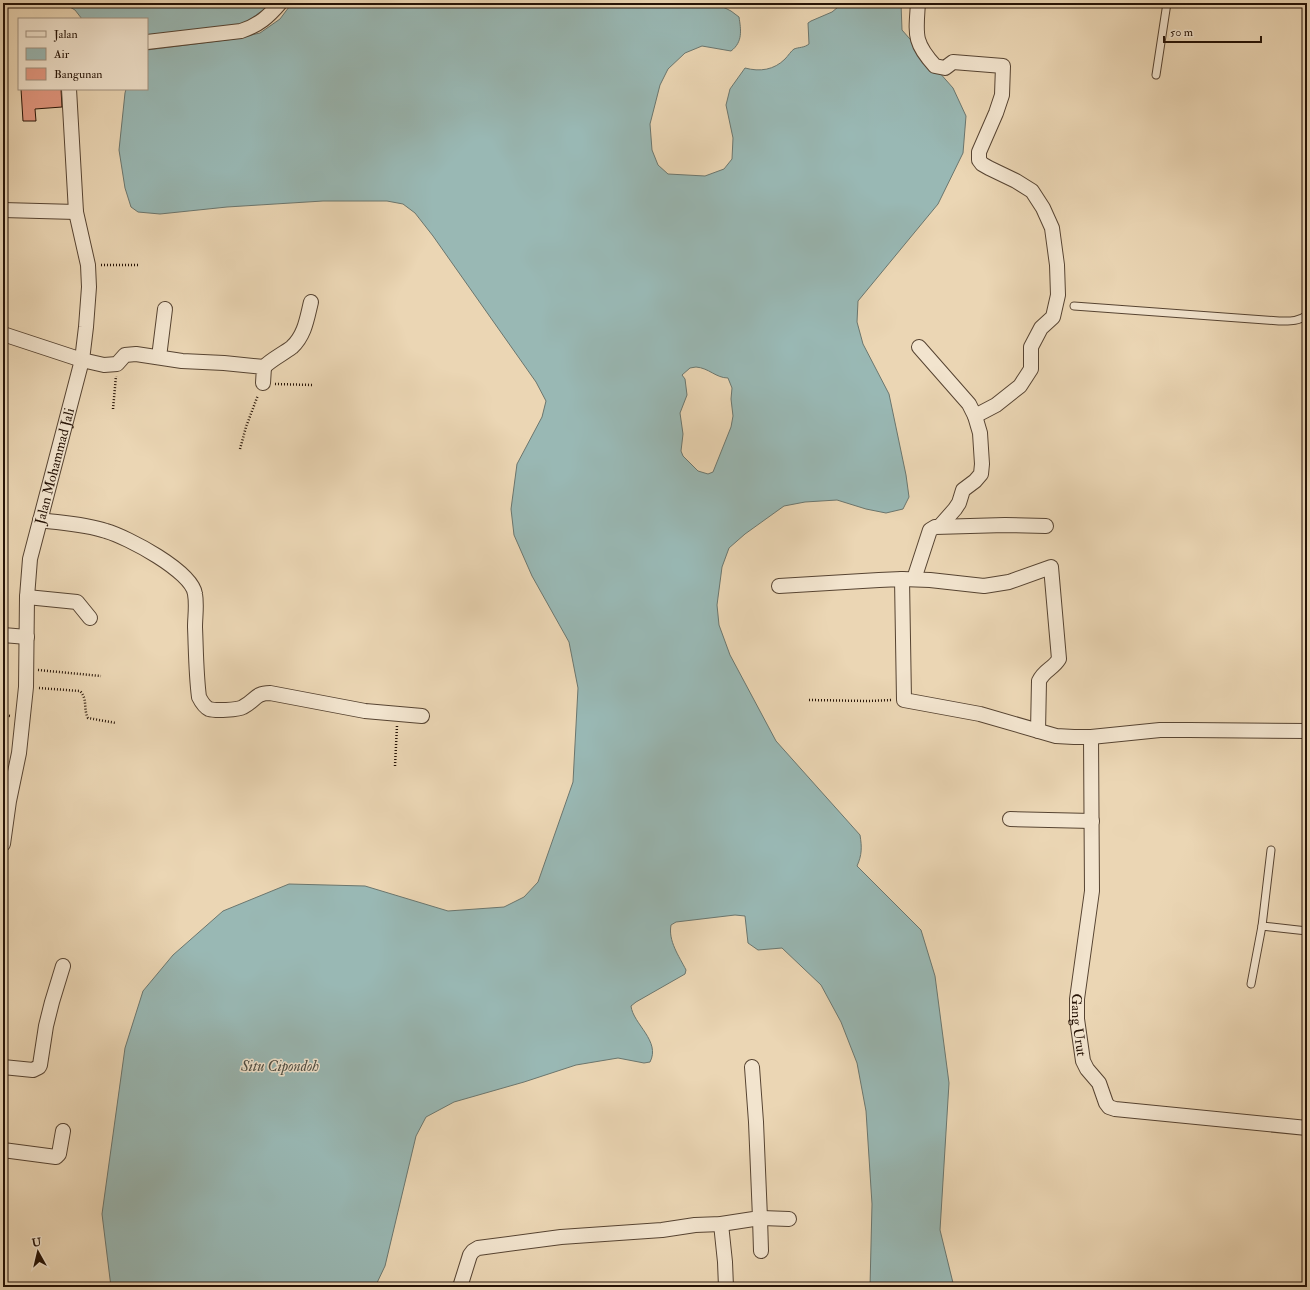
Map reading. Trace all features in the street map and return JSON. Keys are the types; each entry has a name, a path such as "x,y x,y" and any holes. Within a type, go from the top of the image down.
{"street":[{"path":"148,42 241,31 263,21 280,3"},
{"path":"918,3 916,31 920,46 935,66 944,68 953,62 1003,66 1002,95 979,152 979,160 982,164 1032,191 1043,208 1052,228 1057,265 1058,296 1053,317 1041,328 1031,347 1031,369 1020,386 996,405 975,416"},
{"name":"Jalan Mohammad Jali","path":"3,844 5,816 19,753 26,686 27,597 30,559 82,360 86,327 89,287 88,264 76,212 69,90"},
{"path":"3,210 76,212"},
{"path":"3,334 82,360 104,365 117,364 125,355 136,354 182,361 264,367 292,346 300,337 304,330 311,302"},
{"path":"159,357 165,309"},
{"path":"919,347 963,397 975,416 980,433 982,464 981,474 975,481 963,490 959,503 940,526"},
{"path":"263,383 264,367"},
{"path":"40,520 86,526 128,539 175,568 191,585 195,593 195,627 200,697 209,709 239,709 249,704 259,694 270,693 365,711 422,716"},
{"path":"1046,526 940,526 930,530 908,579 904,700 980,714 1056,736 1074,738 1160,730 1307,731"},
{"path":"779,586 908,579 984,586 1009,582 1052,567 1060,659 1055,666 1042,674 1039,681 1038,731"},
{"path":"27,597 77,602 90,618"},
{"path":"3,635 27,637"},
{"name":"Gang Urut","path":"1091,737 1092,891 1076,999 1076,1020 1083,1061 1087,1069 1099,1083 1106,1103 1109,1107 1115,1109 1307,1128"},
{"path":"1010,819 1092,821"},
{"path":"3,1067 33,1070 39,1067 46,1026 63,966"},
{"path":"752,1068 756,1122 761,1251"},
{"path":"3,1150 56,1157 60,1154 63,1131"},
{"path":"460,1287 470,1255 478,1248 561,1237 662,1230 694,1225 721,1224 760,1218 789,1219"},
{"path":"721,1224 726,1287"}],"lane":[{"path":"1156,75 1167,3"},
{"path":"1074,306 1279,321 1294,321 1302,319 1307,315 1307,311"},
{"path":"1251,984 1262,926 1271,850"},
{"path":"1262,926 1307,931"}],"path":[{"path":"88,264 138,265"},
{"path":"113,409 117,364"},
{"path":"240,450 246,427 263,383 313,385"},
{"path":"27,669 101,676"},
{"path":"26,686 80,691 85,698 88,718 116,723"},
{"path":"809,700 904,700"},
{"path":"395,766 398,714"}],"water":[{"path":"63,3 271,3 244,24 148,36 148,18 81,18 75,10"},
{"name":"Situ Cipondoh","path":"292,3 715,3 739,17 741,31 738,44 731,51 702,46 685,53 668,69 660,85 650,124 652,150 658,165 668,174 705,176 724,169 732,159 733,138 726,105 730,89 745,68 761,70 771,68 781,63 794,49 809,44 808,23 832,12 843,3 901,3 902,30 953,88 966,116 963,153 938,204 858,301 857,322 863,344 889,394 906,475 909,497 903,509 886,513 866,509 837,500 805,502 784,506 745,534 729,548 722,567 717,605 719,625 730,655 776,741 860,835 861,851 857,866 921,930 935,976 949,1083 940,1230 954,1287 870,1287 872,1204 866,1111 857,1063 841,1022 821,985 782,948 758,950 748,943 745,916 735,915 676,922 671,925 671,937 677,954 686,970 685,974 631,1006 636,1019 652,1047 650,1062 644,1063 618,1058 576,1065 454,1102 426,1117 416,1136 385,1266 375,1287 111,1287 102,1214 125,1048 143,991 173,955 223,911 289,884 365,886 448,911 504,907 524,897 538,882 573,782 578,688 569,642 532,576 514,535 511,509 517,464 542,417 546,401 536,382 433,236 415,213 403,204 387,201 323,201 227,207 160,214 138,212 131,207 125,188 119,150 125,93 126,90 148,90 148,50 234,39 260,33 280,19","holes":["696,367 705,369 724,378 728,378 732,388 731,399 733,416 731,427 713,472 708,474 698,471 683,456 681,451 683,434 680,413 687,395 685,379 682,375 690,368"]}],"building":[{"path":"21,90 61,90 62,107 35,109 36,121 23,121"}]}
